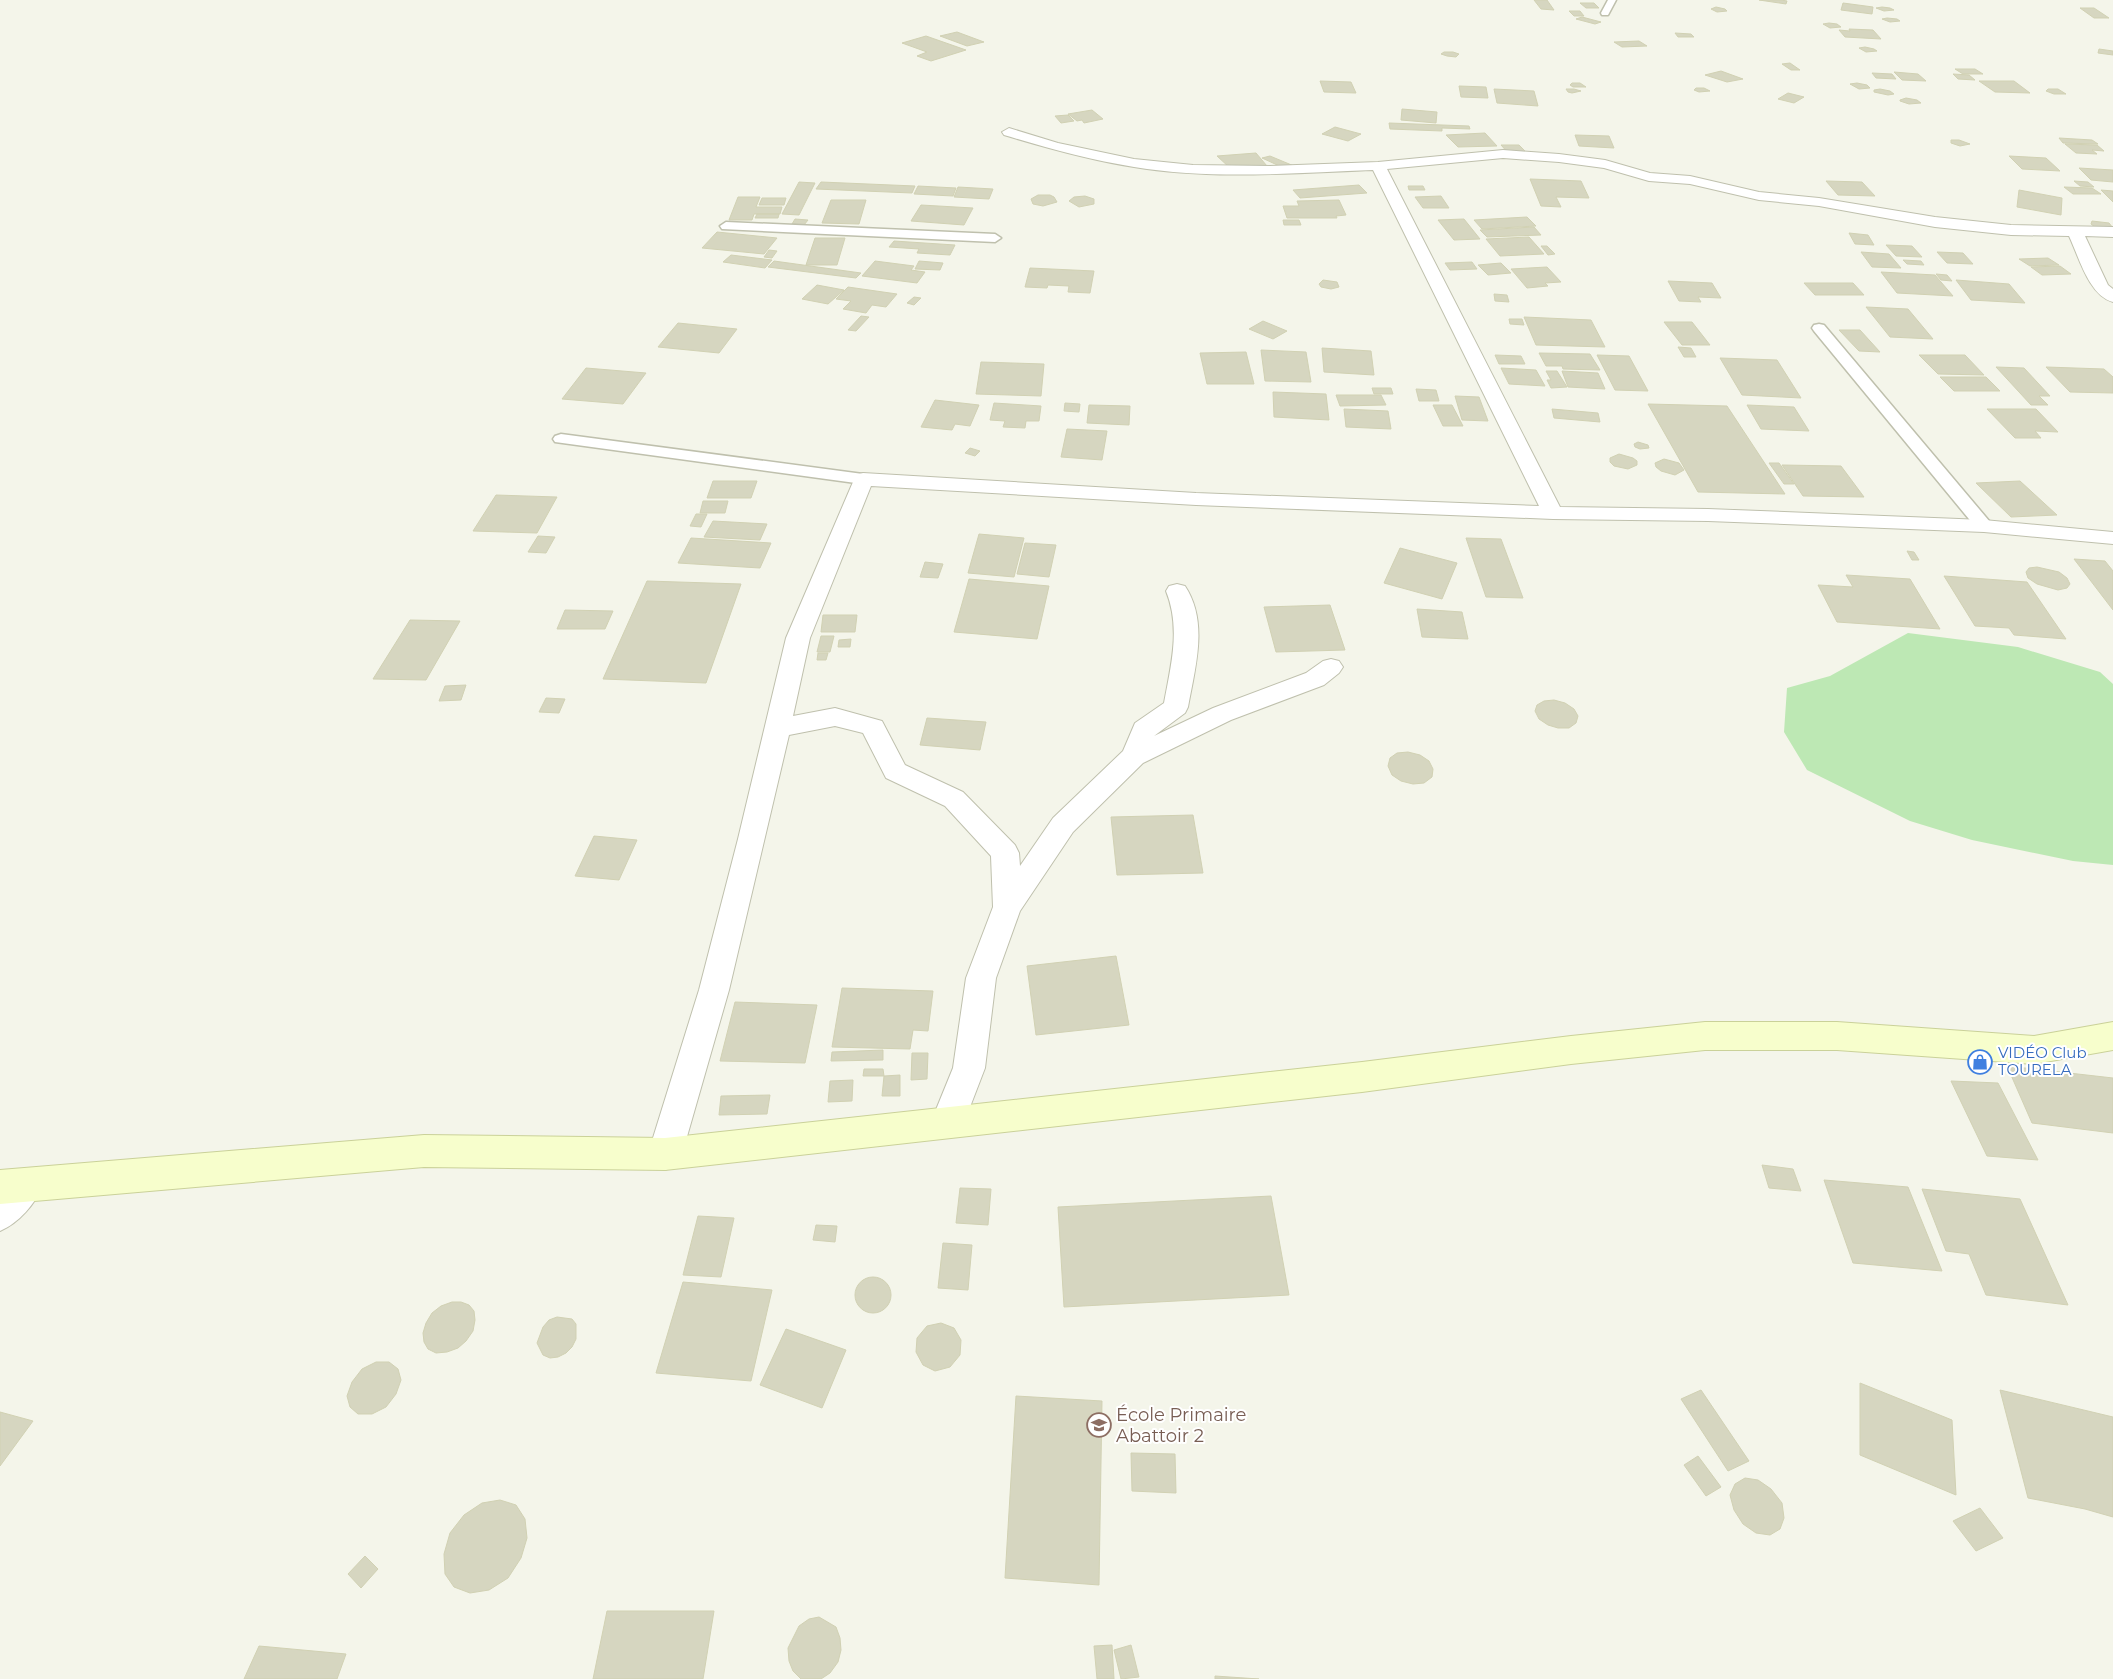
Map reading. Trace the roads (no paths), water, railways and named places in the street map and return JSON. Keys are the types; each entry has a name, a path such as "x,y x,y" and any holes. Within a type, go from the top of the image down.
{"main road":[{"path":"13,1186 424,1151 665,1154 1362,1077 1571,1050 1705,1036 1837,1036 2034,1050 2113,1036"}],"street":[{"path":"1009,132 1055,146 1134,163 1193,169 1270,170 1378,166 1503,154 1559,158 1605,164 1649,177 1690,180 1759,196 1820,202 1935,222 2011,230 2113,232"},
{"path":"1378,166 1553,513"},
{"path":"2075,231 2101,288 2113,297"},
{"path":"665,1154 714,990 798,638 863,479 1196,499 1553,513 1708,515 1984,526 2113,538"},
{"path":"1134,756 1144,729 1176,707 1188,634 1183,601 1177,591"},
{"path":"948,1122 969,1068 981,978 1008,907 1063,825 1134,756 1222,714 1315,679 1331,667"},
{"path":"777,728 835,717 873,727 895,770 954,799 1005,853 1008,907"},
{"path":"0,1214 13,1186"}],"lane":[{"path":"1605,13 1612,0"},
{"path":"726,226 995,238"},
{"path":"1819,328 1984,526"},
{"path":"561,439 863,479"}],"place":[{"name":"VIDÉO Club TOURELA","path":"1980,1062"},
{"name":"École Primaire Abattoir 2","path":"1099,1425"}]}
